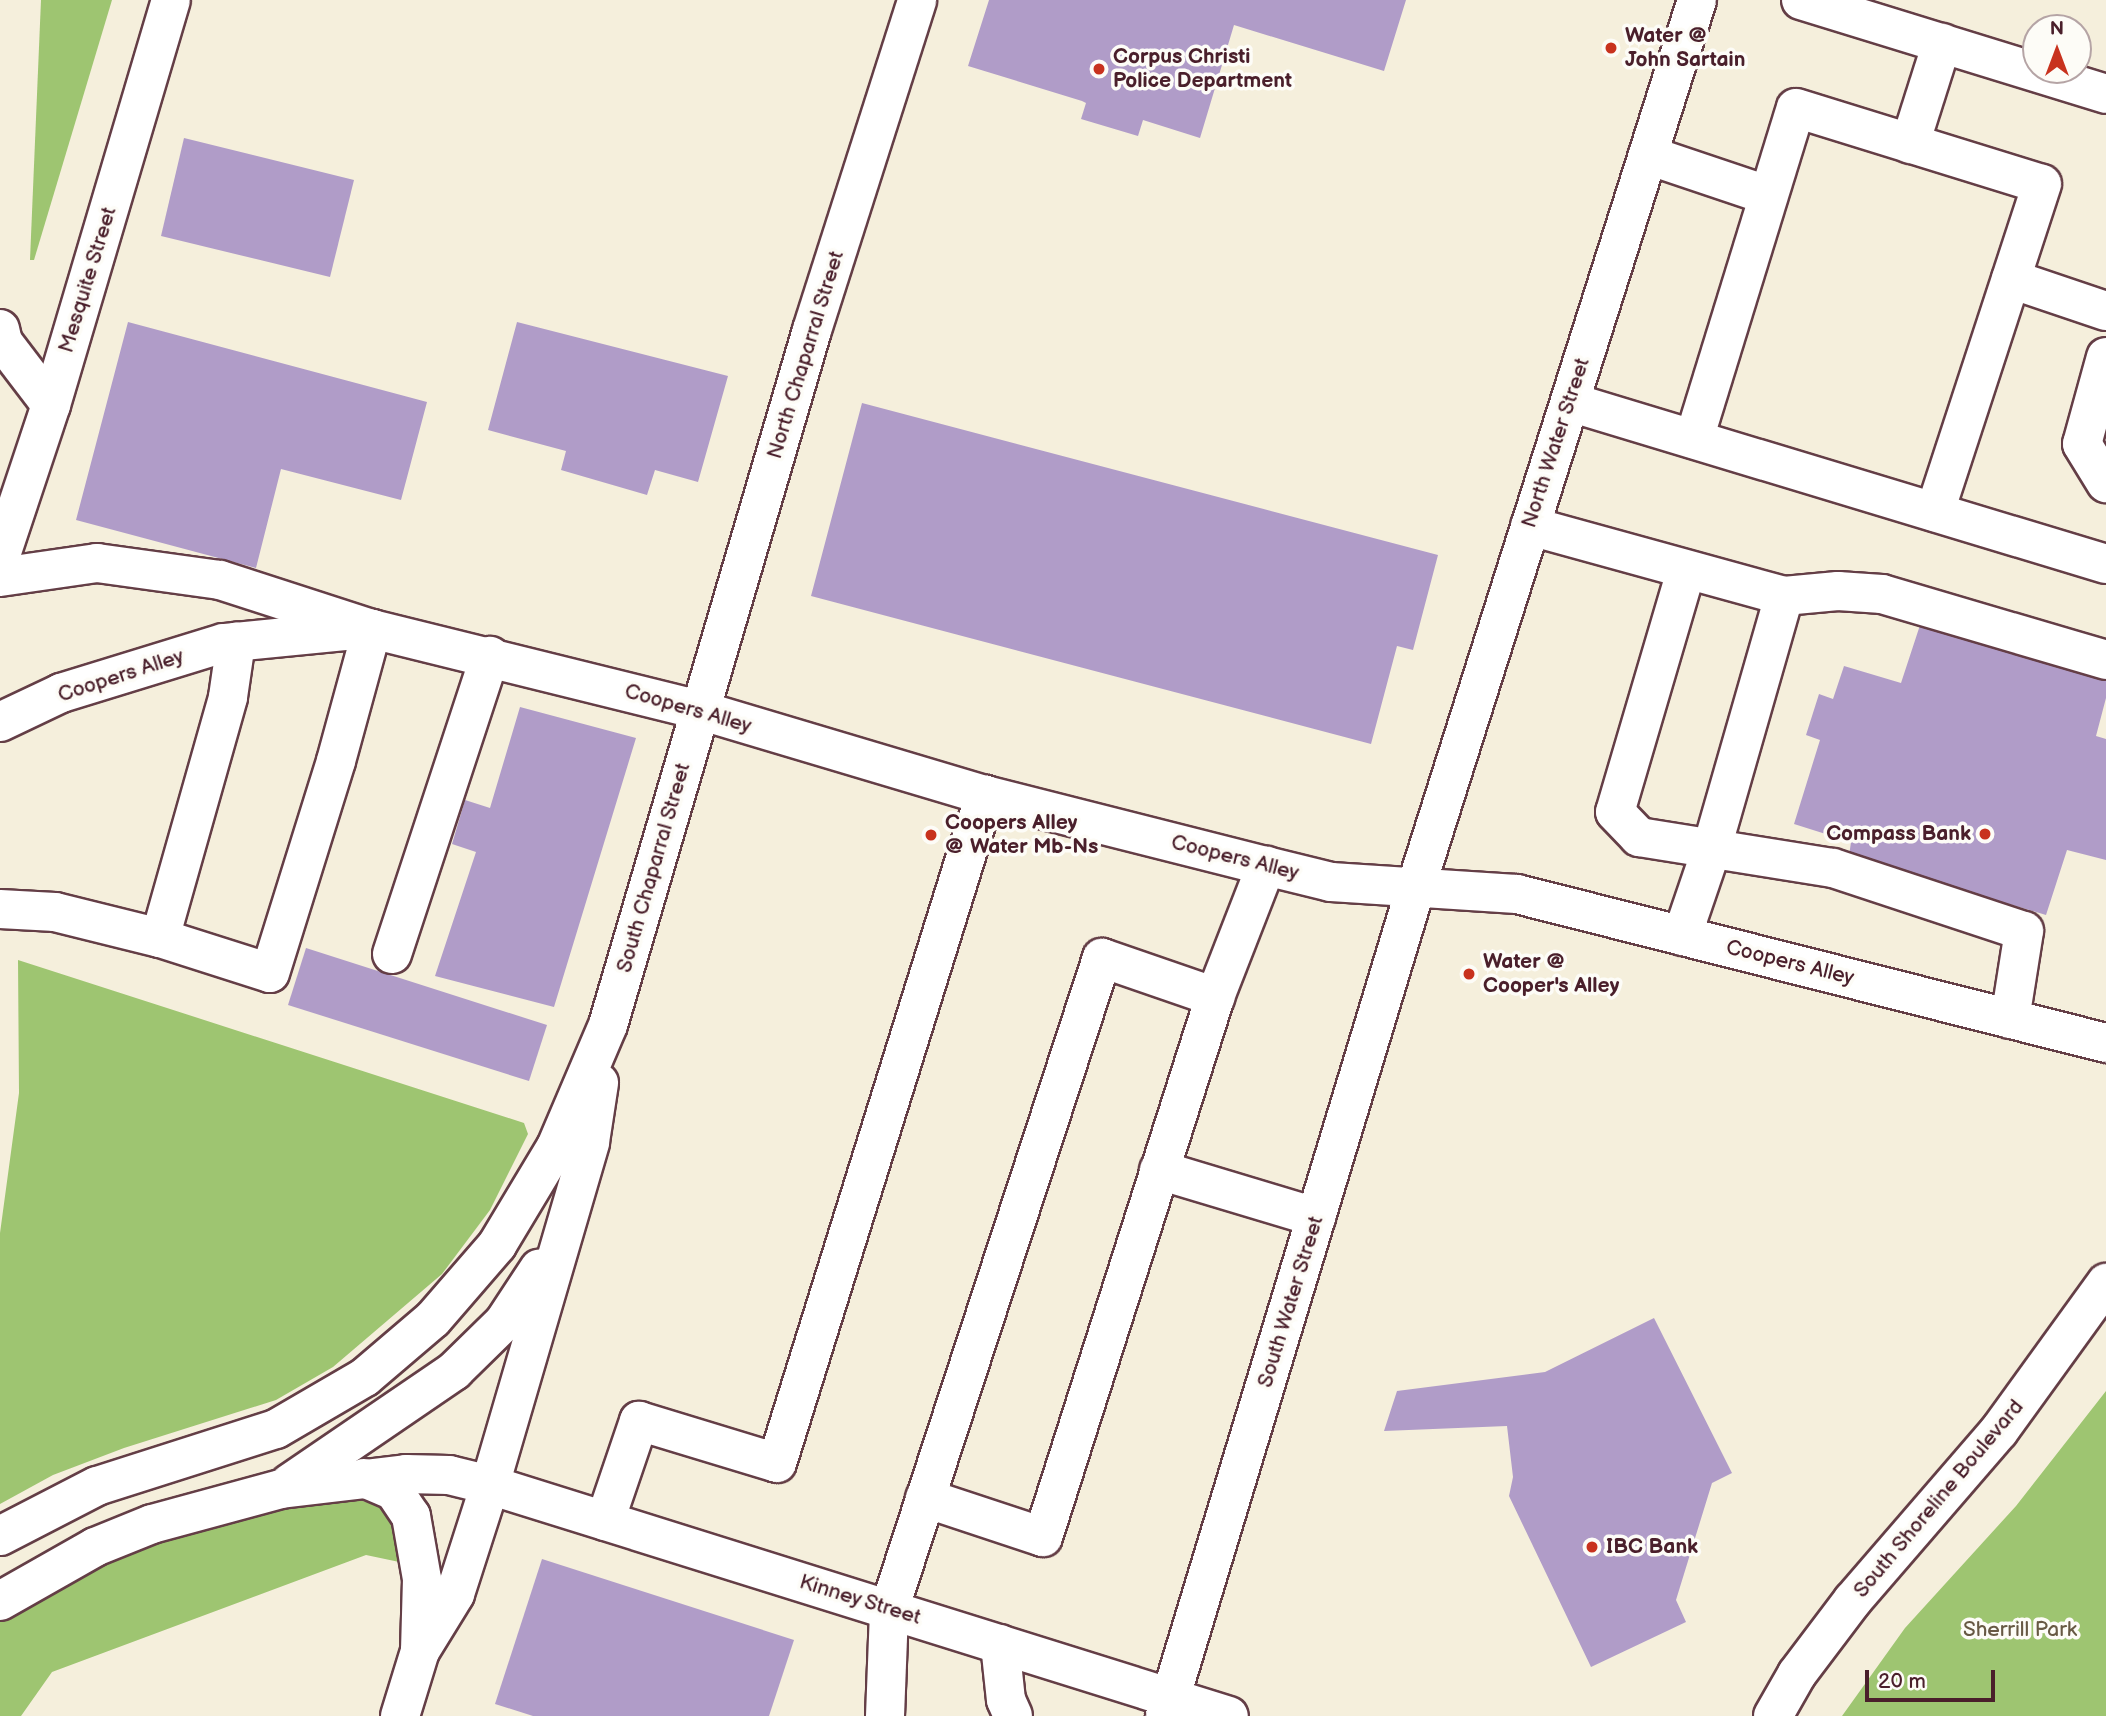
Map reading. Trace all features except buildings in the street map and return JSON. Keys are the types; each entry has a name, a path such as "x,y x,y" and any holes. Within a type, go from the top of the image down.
{"street":[{"name":"Mesquite Street","path":"0,558 8,504 51,405 171,0"},
{"name":"North Chaparral Street","path":"699,710 916,0"},
{"name":"North Water Street","path":"1416,887 1697,0"},
{"path":"1801,0 2106,94"},
{"path":"1910,144 1942,43"},
{"path":"1694,439 1796,108 2042,184 1935,512"},
{"path":"1648,155 1767,195"},
{"path":"2011,279 2106,312"},
{"path":"1,338 51,405"},
{"path":"2106,357 2082,444 2106,483"},
{"path":"1570,402 2106,564"},
{"path":"1530,526 1784,596 1838,591 1882,594 2106,660"},
{"name":"Coopers Alley","path":"0,577 97,562 220,580 372,629 490,656 699,710 985,795 1331,882 1517,894 2106,1043"},
{"path":"1686,571 1615,812 1639,837 1712,851 1833,867 2024,931 2010,1019"},
{"path":"1682,936 1712,851 1784,596"},
{"path":"0,909 55,912 160,938 270,973 337,761 372,629"},
{"name":"Coopers Alley","path":"0,722 61,693 236,642 372,629"},
{"path":"160,938 228,697 236,642"},
{"path":"392,954 490,656"},
{"name":"South Chaparral Street","path":"608,1026 699,710"},
{"path":"605,1521 639,1421 777,1463 985,795"},
{"path":"925,1498 1042,1537 1215,997 1266,866"},
{"name":"South Water Street","path":"1168,1707 1416,887"},
{"path":"885,1716 889,1610 1102,958 1215,997"},
{"path":"400,1716 420,1651 455,1594 490,1485 559,1238 590,1142 608,1026"},
{"path":"0,1536 97,1486 276,1429 365,1377 433,1319 497,1245 556,1147 608,1026"},
{"path":"1159,1170 1316,1217"},
{"path":"0,1601 41,1575 118,1538 281,1489 381,1425 454,1371 505,1322 559,1238"},
{"name":"South Shoreline Boulevard","path":"1773,1716 1797,1674 1853,1600 1999,1432 2106,1283"},
{"name":"Kinney Street","path":"281,1489 364,1478 449,1475 490,1485 1000,1644 1168,1707 1229,1716"},
{"path":"364,1478 394,1491 411,1516 422,1579 420,1651"},
{"path":"1000,1644 1006,1700 1013,1716"}],"green space":[{"path":"41,0 112,0 34,260 30,260"},
{"path":"18,960 524,1123 528,1134 490,1210 442,1274 333,1367 276,1400 124,1448 53,1475 0,1504 0,1233 19,1093"},
{"name":"Sherrill Park","path":"2106,1391 2106,1716 1842,1716 1905,1628 2016,1506"},
{"path":"340,1496 376,1504 394,1522 404,1563 366,1555 52,1672 21,1716 0,1716 0,1619 145,1542"}],"place":[{"name":"Water @ John Sartain","path":"1611,48"},
{"name":"Corpus Christi Police Department","path":"1099,69"},
{"name":"Compass Bank","path":"1985,834"},
{"name":"Coopers Alley @ Water Mb-Ns","path":"931,835"},
{"name":"Water @ Cooper's Alley","path":"1469,974"},
{"name":"IBC Bank","path":"1592,1547"}]}
